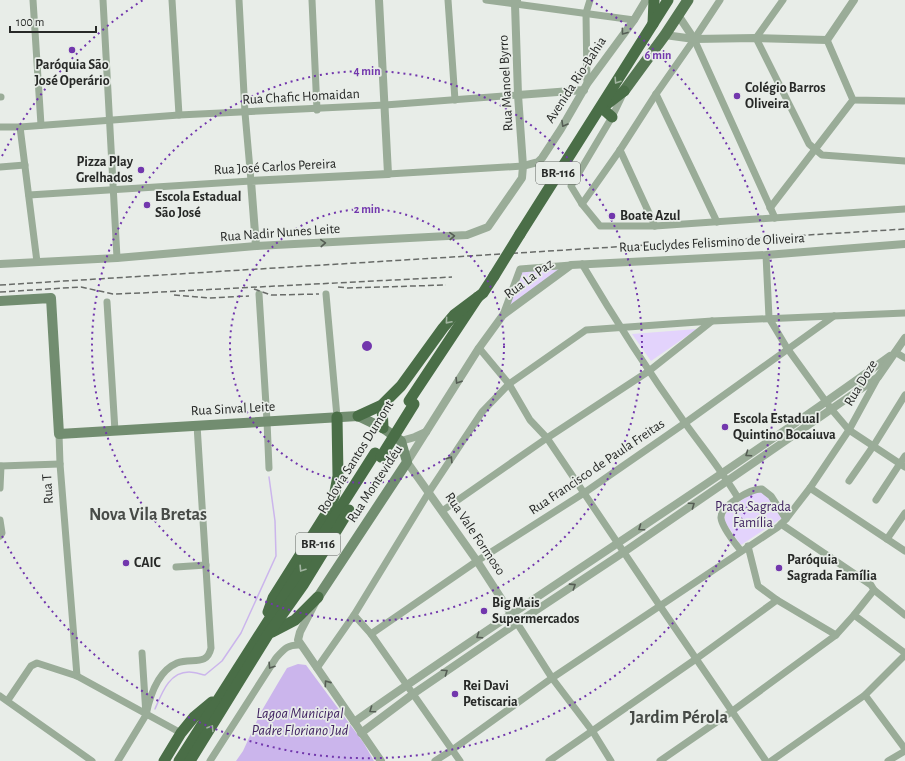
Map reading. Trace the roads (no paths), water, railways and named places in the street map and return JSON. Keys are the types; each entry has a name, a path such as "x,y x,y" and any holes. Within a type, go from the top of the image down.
{"highway":[{"path":"653,24 654,0"},
{"name":"Rodovia Santos Dumont","path":"190,761 264,634 412,403 484,298 481,295 668,0"},
{"path":"612,117 599,110 624,91"},
{"path":"358,416 382,405 404,381 454,315 481,295"},
{"path":"382,405 382,428"},
{"path":"264,634 273,598 326,514 334,497 338,476 337,417"},
{"name":"Rodovia Santos Dumont","path":"179,761 221,694 264,634 303,585 378,455"},
{"path":"303,585 302,591 306,596 312,599 318,597"},
{"path":"264,634 295,620 318,597"},
{"path":"164,761 181,733 194,717 221,694"}],"main road":[{"path":"624,91 666,35 688,0"},
{"name":"Rua T","path":"0,302 51,298 59,434"},
{"name":"Rua Sinval Leite","path":"59,434 358,416 382,428 401,441"},
{"name":"Rua Vale Formoso","path":"401,441 407,462"},
{"name":"Rua Montevidéu","path":"318,597 407,462"}],"street":[{"path":"33,0 41,125"},
{"path":"103,0 117,258"},
{"path":"172,0 179,115"},
{"path":"239,0 245,113 256,246"},
{"path":"312,0 317,110"},
{"path":"379,0 388,174"},
{"path":"448,0 455,100"},
{"path":"486,0 516,2 634,20"},
{"path":"585,87 586,13 590,0"},
{"name":"Avenida Rio-Bahia","path":"523,166 538,162 542,158 562,129 585,87 634,20 646,0"},
{"path":"582,204 620,150 720,0"},
{"path":"756,38 782,0"},
{"path":"827,40 854,0"},
{"name":"Rua Manoel Byrro","path":"516,2 518,95 523,166"},
{"path":"678,16 694,39 775,218"},
{"path":"666,35 694,39 756,38 827,40"},
{"path":"756,38 809,144 822,155 905,160"},
{"path":"827,40 852,100"},
{"name":"Rua Chafic Homaidan","path":"0,127 20,127 179,115 317,110 518,95 585,87"},
{"path":"624,91 612,117 571,186 582,204 600,226 655,226 905,209"},
{"path":"656,94 717,222"},
{"path":"770,208 852,100"},
{"path":"852,100 905,101"},
{"path":"20,127 37,262"},
{"path":"620,150 655,226"},
{"path":"0,167 25,165"},
{"name":"Rua José Carlos Pereira","path":"29,195 523,166"},
{"name":"Rua Nadir Nunes Leite","path":"0,264 117,258 256,246 466,235 488,227 522,178 523,166"},
{"name":"Rua Euclydes Felismino de Oliveira","path":"520,269 582,264 766,255 905,244"},
{"path":"766,255 769,318 787,348 832,410 849,430 903,465"},
{"path":"582,264 620,327 649,371 685,423 728,480 738,498"},
{"name":"Rua La Paz","path":"503,315 571,265"},
{"name":"Rua Montevidéu","path":"407,462 479,348 503,315 520,269"},
{"path":"259,294 267,421 268,468"},
{"path":"326,294 337,417"},
{"path":"108,302 115,431"},
{"path":"317,668 354,615 429,492 482,412 509,384 586,330 712,321 905,313"},
{"name":"Rua Francisco de Paula Freitas","path":"371,634 477,561 584,493 685,423 787,348 834,316"},
{"path":"442,512 548,438 649,371 712,321"},
{"name":"Rua Doze","path":"435,761 552,678 784,521 810,488 849,430 878,377 905,338"},
{"path":"479,348 509,384 530,420 548,438 731,712 766,761"},
{"path":"354,722 511,614 826,402 895,352 905,358"},
{"path":"361,732 413,694 624,552 878,377"},
{"path":"850,481 905,395"},
{"path":"118,761 146,715 149,700 158,680 167,669 178,662 204,660 210,655 211,648 197,425"},
{"path":"401,441 415,437 426,431"},
{"name":"Rua T","path":"59,434 60,464 77,676"},
{"path":"876,500 903,465 905,456"},
{"name":"Rua Vale Formoso","path":"407,462 477,561 552,678 593,732 611,761"},
{"path":"0,488 0,466 60,464"},
{"path":"741,551 723,525 721,514 738,498 751,490 762,488 771,496 784,521 870,585 905,615"},
{"path":"810,488 905,551"},
{"path":"887,539 905,513"},
{"path":"0,520 2,533 0,536"},
{"path":"748,546 758,586 777,600 836,635"},
{"path":"176,567 206,564"},
{"path":"660,761 731,712 836,635 854,616 874,590"},
{"name":"Rua Montevidéu","path":"301,645 298,640 300,632 318,597"},
{"path":"549,761 593,732 777,600"},
{"path":"354,615 371,634 460,761"},
{"path":"771,761 865,695 905,654 854,616"},
{"path":"210,761 276,658 286,648 294,644 301,645 375,750 381,761"},
{"path":"142,653 146,715"},
{"path":"8,700 31,666 37,663 77,676 181,733"},
{"path":"865,695 905,750 890,761"},
{"path":"0,696 8,700 92,761"}],"water":[{"name":"Lagoa Municipal Padre Floriano Jud","path":"298,664 306,665 363,742 374,761 236,761 243,751 261,712 287,668"}],"waterway":[{"path":"155,709 171,679 182,673 189,672 205,675 222,661 241,633 276,556 275,521 269,477"}],"railway":[{"path":"0,285 905,229"},
{"path":"0,292 81,287 113,294 452,277"},
{"path":"338,287 446,285"},
{"path":"254,289 271,295 319,294"},
{"path":"174,295 209,298 249,296"}],"place":[{"name":"Paróquia São José Operário","path":"72,50"},
{"name":"Colégio Barros Oliveira","path":"737,96"},
{"name":"Pizza Play Grelhados","path":"141,170"},
{"name":"Escola Estadual São José","path":"147,205"},
{"name":"Boate Azul","path":"612,216"},
{"name":"Escola Estadual Quintino Bocaiuva","path":"725,427"},
{"name":"CAIC","path":"126,563"},
{"name":"Paróquia Sagrada Família","path":"779,568"},
{"name":"Big Mais Supermercados","path":"484,611"},
{"name":"Rei Davi Petiscaria","path":"455,694"}],"district":[{"name":"Nova Vila Bretas","path":"148,515"},
{"name":"Jardim Pérola","path":"679,718"}],"park label":[{"name":"Praça Sagrada Família","path":"753,516"}]}
